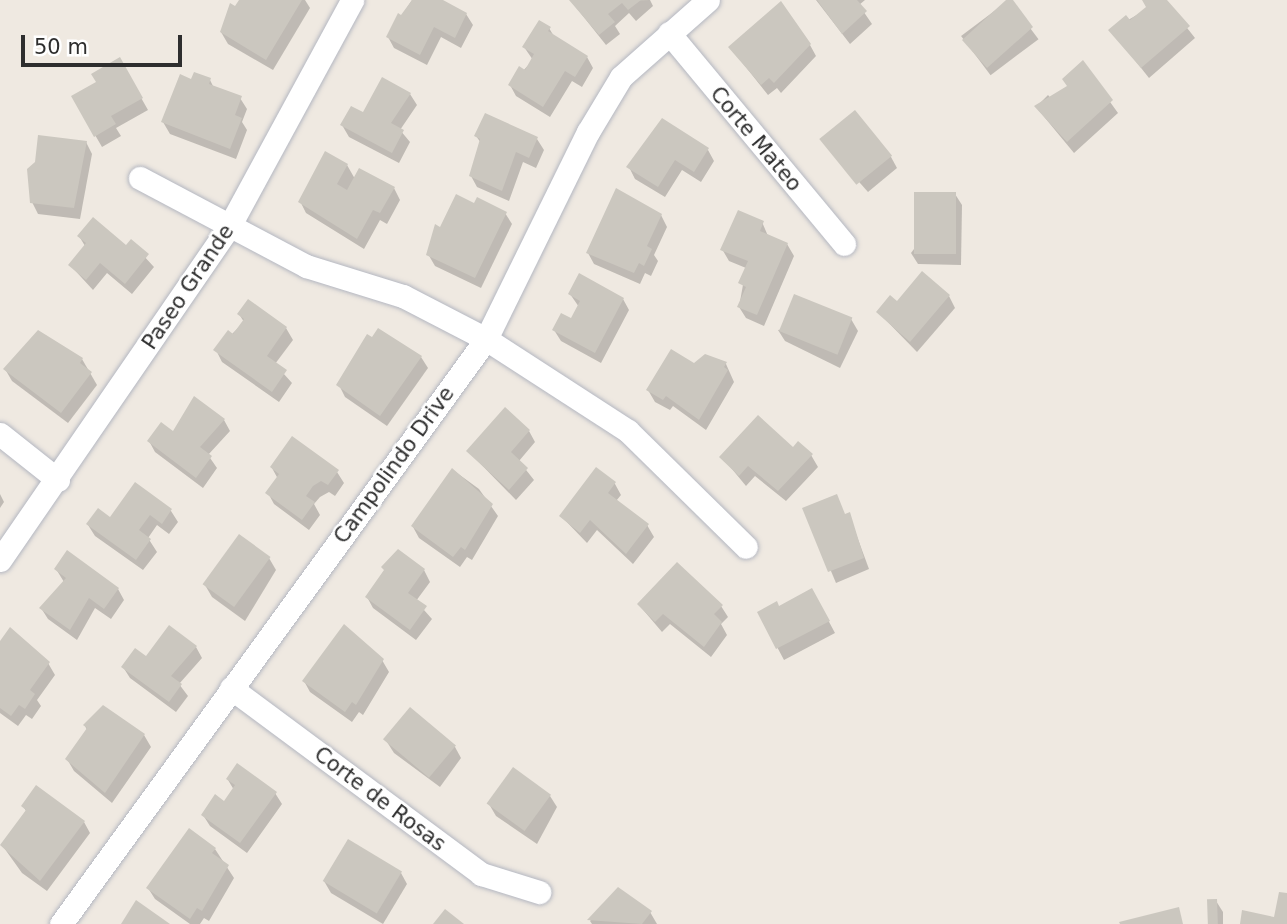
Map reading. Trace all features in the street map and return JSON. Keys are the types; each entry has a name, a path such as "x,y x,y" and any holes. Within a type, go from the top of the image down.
{"street":[{"name":"Paseo Grande","path":"0,560 58,480 229,227 352,0"},
{"name":"Campolindo Drive","path":"61,924 486,339 588,132 621,78 668,33 708,0"},
{"name":"Corte Mateo","path":"668,33 845,244"},
{"path":"140,178 306,266 402,296 486,339 628,431 746,547"},
{"path":"0,435 58,480"},
{"name":"Corte de Rosas","path":"231,688 481,874 539,892"}],"building":[{"path":"239,0 302,0 266,60 220,32 230,3 235,6"},
{"path":"412,0 443,0 467,13 455,38 434,27 420,55 386,37 398,13 401,15"},
{"path":"569,0 641,0 628,10 622,3 608,14 615,22 599,35"},
{"path":"817,0 857,0 867,11 842,34"},
{"path":"1006,0 1013,0 1033,27 987,68 962,40"},
{"path":"1142,0 1167,0 1190,26 1141,68 1108,30 1126,15 1130,20 1146,7"},
{"path":"781,1 811,44 774,83 769,78 761,85 728,47"},
{"path":"539,20 551,27 548,31 588,56 575,77 565,71 543,107 508,85 519,66 525,70 534,54 522,47"},
{"path":"120,57 143,98 111,116 116,124 94,137 71,96 96,82 91,74"},
{"path":"1083,60 1113,100 1067,142 1034,106 1067,86 1062,79"},
{"path":"194,72 211,78 209,84 242,96 235,115 242,118 230,149 161,122 180,74 191,79"},
{"path":"382,77 411,93 391,123 404,130 392,153 340,125 351,106 363,112"},
{"path":"855,110 892,156 856,185 819,139"},
{"path":"485,113 538,137 529,158 516,152 502,191 469,176 480,139 474,136"},
{"path":"662,118 709,148 694,172 675,160 658,187 626,167"},
{"path":"38,135 87,141 74,208 30,203 27,169 35,162"},
{"path":"325,151 348,164 337,184 347,190 359,168 395,187 380,213 373,210 357,239 298,202"},
{"path":"616,188 662,214 647,246 652,249 644,266 639,263 634,273 586,253"},
{"path":"914,192 956,192 956,254 914,254"},
{"path":"456,194 474,203 477,197 507,212 475,278 426,255 435,224 440,227"},
{"path":"738,210 764,221 760,231 788,243 757,315 737,307 746,287 738,283 748,261 720,250"},
{"path":"93,217 126,245 131,239 149,254 125,284 100,263 86,280 68,265 86,243 77,236"},
{"path":"922,271 950,295 910,342 876,312 890,295 897,301"},
{"path":"579,273 624,298 595,353 552,330 561,313 571,318 580,301 568,294"},
{"path":"794,294 852,318 837,355 779,331"},
{"path":"248,299 287,327 267,356 287,370 272,392 213,350 228,330 233,334 244,319 237,314"},
{"path":"378,328 422,356 380,416 336,385 367,334 372,337"},
{"path":"38,330 83,358 80,363 92,372 61,413 3,369"},
{"path":"671,349 694,363 705,354 727,362 724,367 728,370 699,420 666,396 663,400 646,390"},
{"path":"194,396 225,419 200,447 212,456 196,478 147,441 161,422 173,431"},
{"path":"505,407 530,430 511,452 528,468 509,490 466,451"},
{"path":"758,415 793,447 798,441 813,454 778,491 748,466 739,476 719,457"},
{"path":"292,436 339,470 328,485 321,481 313,486 306,496 315,502 302,520 265,493 279,474 270,467"},
{"path":"596,467 616,482 608,493 649,524 626,554 590,520 580,533 559,516"},
{"path":"452,468 493,504 465,550 461,547 453,557 411,526"},
{"path":"135,482 172,509 162,524 150,515 139,530 151,539 136,560 86,524 98,508 110,517"},
{"path":"837,494 845,514 850,512 864,558 828,572 802,508"},
{"path":"239,534 271,557 234,607 203,584"},
{"path":"398,549 425,569 408,593 427,606 410,630 365,597 384,570 381,567"},
{"path":"67,550 119,588 104,609 89,598 70,630 39,608 66,578 54,569"},
{"path":"677,562 723,605 714,614 722,622 704,647 663,614 655,622 637,604"},
{"path":"812,588 830,621 776,649 757,612 777,601 779,606"},
{"path":"344,624 384,659 356,705 352,702 345,712 302,681"},
{"path":"169,625 197,646 171,676 182,684 169,702 121,667 135,648 146,656"},
{"path":"10,627 50,662 30,690 35,694 25,709 19,705 11,716 0,708 0,641"},
{"path":"103,705 145,734 105,793 65,759 87,728 83,725"},
{"path":"410,707 456,746 429,778 383,739"},
{"path":"237,763 277,792 240,843 201,815 215,794 224,801 235,785 226,779"},
{"path":"513,767 551,795 525,831 487,803"},
{"path":"36,785 85,821 40,881 0,845 26,810 21,806"},
{"path":"189,828 216,848 212,853 229,865 202,911 197,908 190,919 146,888"},
{"path":"348,839 402,871 377,913 323,881"},
{"path":"618,887 652,911 642,924 587,920"},
{"path":"1279,892 1287,893 1287,924 1240,924 1242,910 1274,917"},
{"path":"1207,899 1217,899 1218,924 1208,924"},
{"path":"136,900 170,924 121,924"},
{"path":"1179,907 1183,924 1119,922"},
{"path":"445,909 464,924 433,924"}]}
